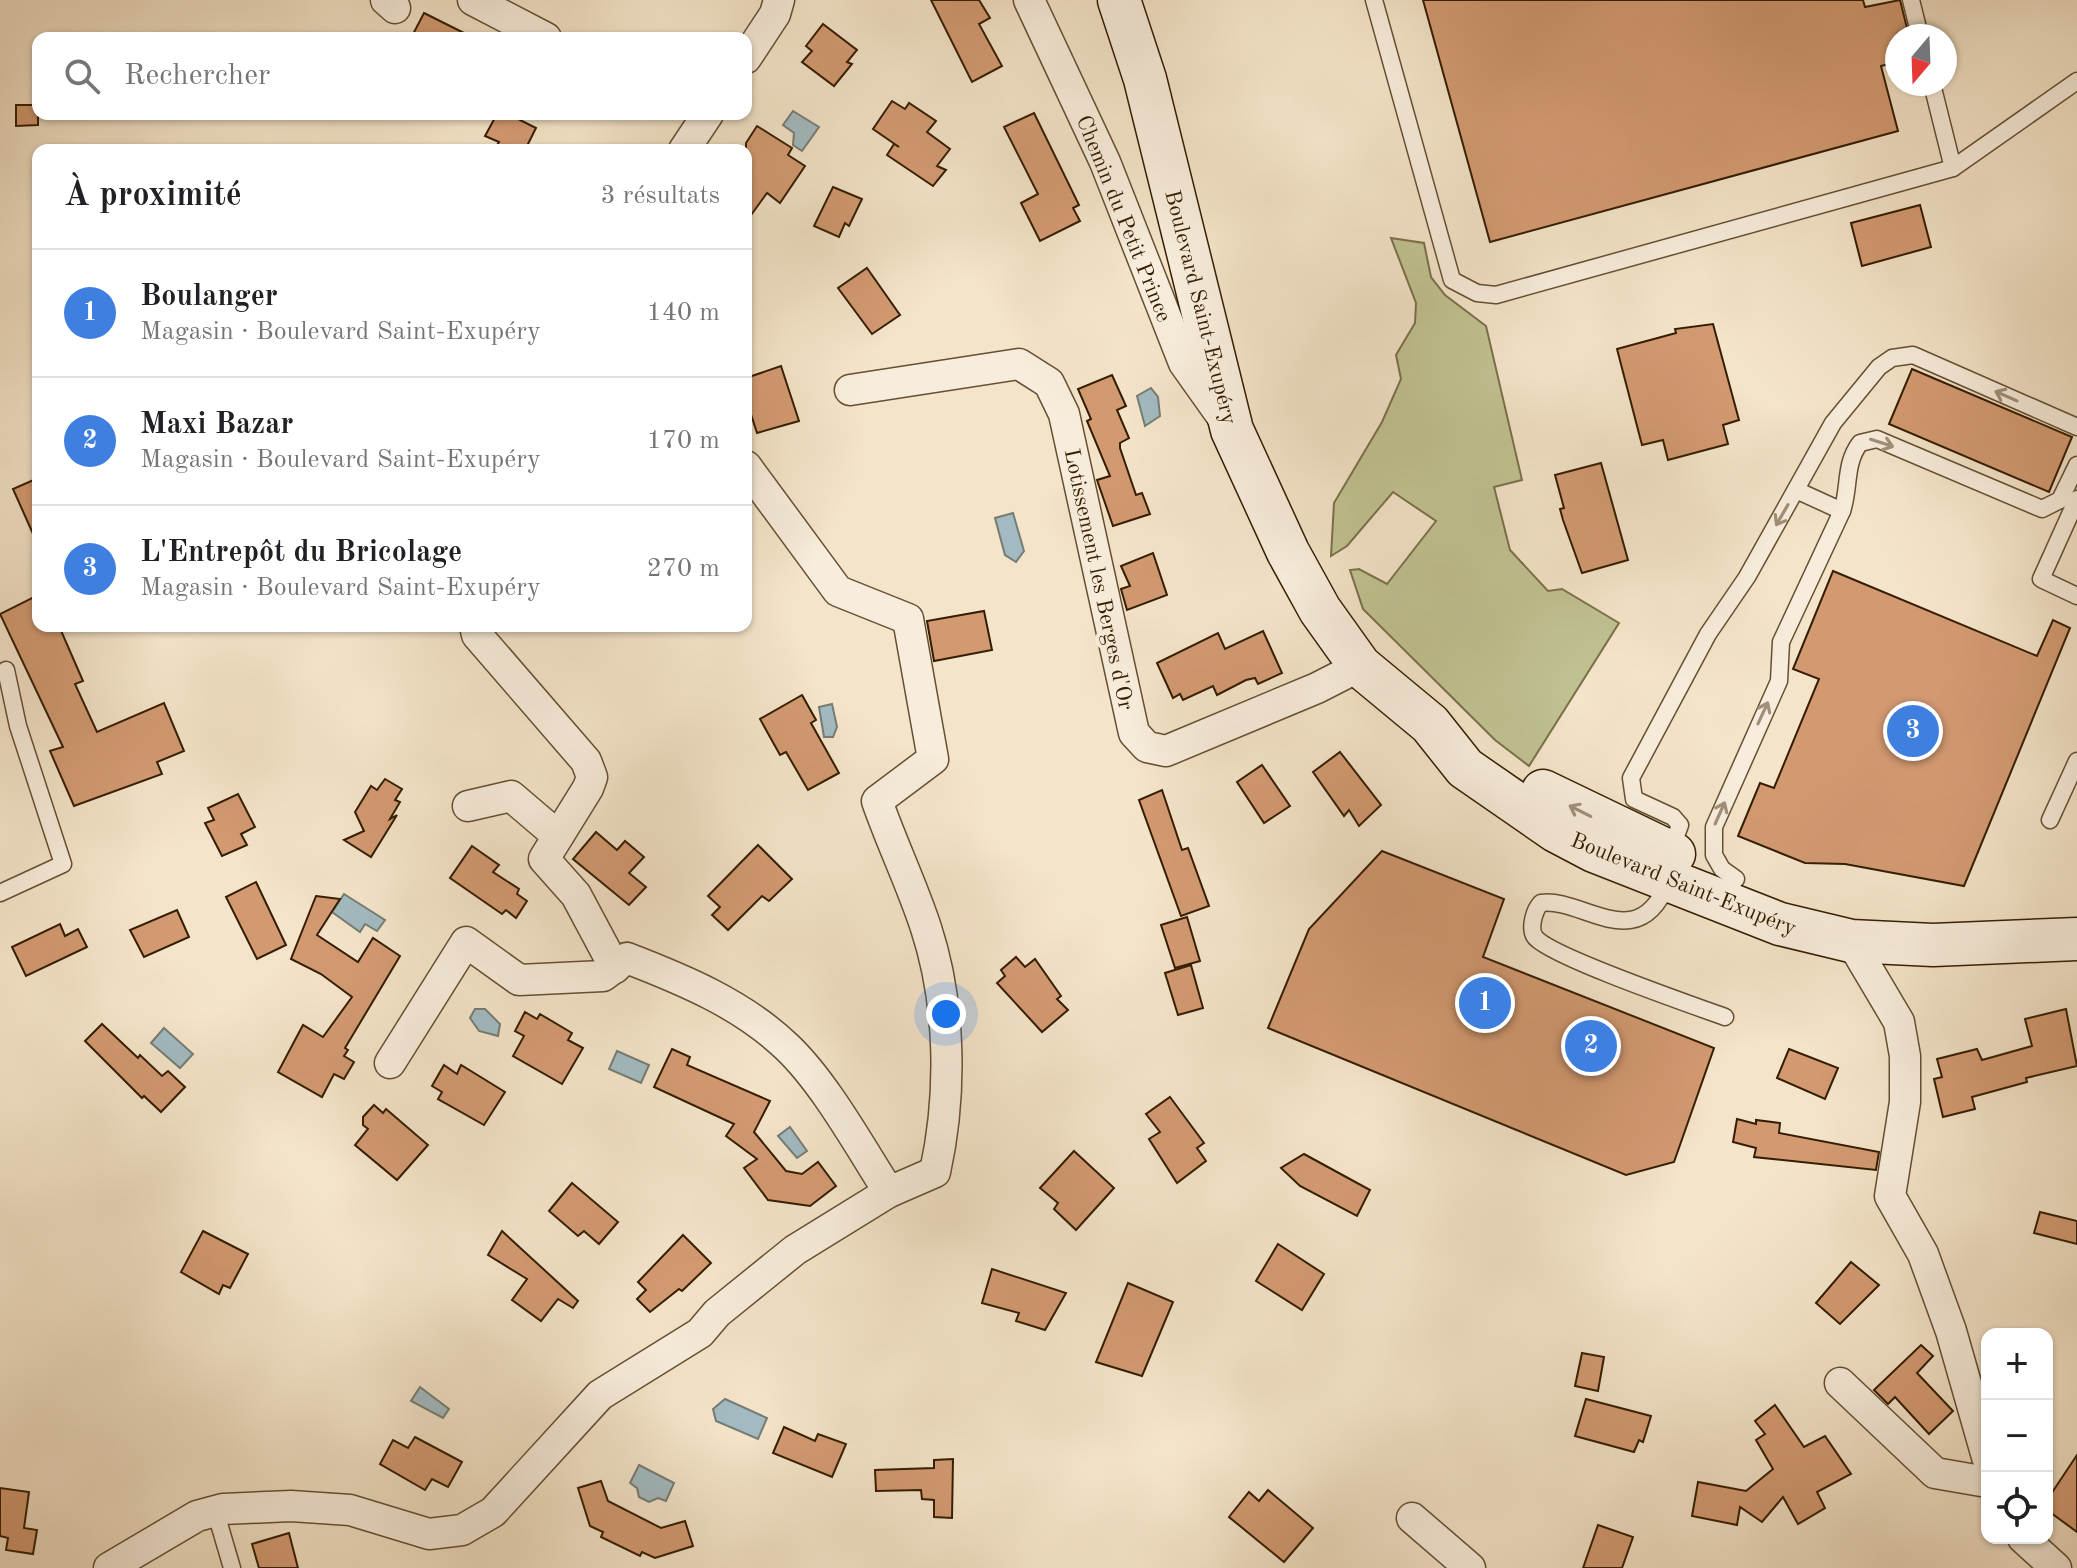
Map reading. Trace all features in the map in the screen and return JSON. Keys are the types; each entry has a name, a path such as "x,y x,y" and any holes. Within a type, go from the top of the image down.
{"main road":[{"name":"Boulevard Saint-Exupéry","path":"1119,0 1145,79 1232,430 1288,552 1320,610 1360,666 1430,724 1465,768 1544,823 1594,851 1705,867 1780,924 1851,941 1968,945 2077,939"},
{"name":"Boulevard Saint-Exupéry","path":"1138,0 1145,79"},
{"path":"1430,724 1474,743 1505,768 1553,797 1705,867 1856,922 1968,945"}],"street":[{"path":"473,0 534,32"},
{"path":"752,49 775,14 779,0"},
{"name":"Chemin du Petit Prince","path":"1029,0 1105,162 1184,363 1232,430"},
{"path":"688,144 704,120"},
{"name":"Lotissement les Berges d'Or","path":"850,390 1019,364 1049,383 1064,414 1134,733 1147,747 1166,751 1317,688 1360,666"},
{"path":"109,1568 197,1516 215,1510 291,1506 350,1510 429,1534 462,1530 493,1512 600,1395 700,1333 717,1313 795,1250 889,1192 935,1172 945,1129 942,1003 926,929 877,801 933,759 908,619 838,591 752,474"},
{"path":"476,632 586,761 592,777 588,788 544,859 576,895 615,968"},
{"path":"468,806 511,796 558,836"},
{"path":"1851,941 1899,1022 1905,1056 1905,1102 1890,1196 1923,1254 1981,1437"},
{"path":"390,1063 466,942 519,980 603,976 627,958 695,984 759,1023 789,1049 844,1121 889,1192"},
{"path":"1840,1383 1935,1473 1981,1481"},
{"path":"1412,1518 1470,1568"},
{"path":"2030,1544 2056,1568"}],"lane":[{"path":"1374,0 1452,280 1477,293 1496,295 1953,168 2077,81"},
{"path":"1911,0 1917,24"},
{"path":"1935,96 1953,168"},
{"path":"1650,844 1676,836 1680,825 1673,817 1634,799 1631,778 1708,634 1747,577 1847,403 1879,367 1900,356 1913,355 2077,427"},
{"path":"1725,1017 1580,961 1537,940 1532,932 1536,908 1541,903 1554,903 1604,919 1634,918 1705,867 1714,827 1779,681 1781,642 1842,511 1853,452 1869,439 2042,509 2060,500 2077,465"},
{"path":"1796,490 1842,511"},
{"path":"2077,499 2041,579 2077,596"},
{"path":"0,893 63,864 18,726 6,670"},
{"path":"2050,820 2077,761"},
{"path":"215,1510 232,1568"}],"green space":[{"path":"1391,238 1424,243 1431,277 1445,295 1486,326 1522,480 1494,487 1510,550 1548,591 1562,589 1619,623 1529,766 1495,740 1363,609 1350,570 1359,569 1387,584 1436,521 1393,492 1347,546 1331,556 1334,503 1382,422 1401,379 1396,355 1415,323 1416,303"}],"water":[{"path":"793,111 819,127 802,151 793,145 794,133 783,125"},
{"path":"1151,388 1158,397 1160,416 1145,426 1137,396"},
{"path":"1013,513 1024,551 1016,562 1005,555 995,518"},
{"path":"832,704 837,727 833,737 824,737 819,707"},
{"path":"344,894 385,920 377,931 365,924 360,932 332,912"},
{"path":"475,1009 485,1009 500,1024 498,1036 479,1031 470,1018"},
{"path":"164,1028 193,1054 180,1068 151,1043"},
{"path":"617,1051 649,1065 641,1083 609,1069"},
{"path":"790,1127 807,1151 797,1158 778,1136"},
{"path":"420,1387 449,1409 443,1418 411,1401"},
{"path":"725,1399 767,1418 758,1439 716,1421 713,1409"},
{"path":"639,1465 674,1483 666,1501 658,1498 649,1502 639,1497 637,1488 630,1483"}],"building":[{"path":"931,0 979,0 990,18 979,24 1002,66 972,82"},
{"path":"1423,0 1863,0 1865,7 1900,0 1906,24 1885,24 1885,65 1881,66 1885,96 1889,96 1898,131 1490,242"},
{"path":"424,13 462,32 414,32"},
{"path":"823,24 857,50 847,62 852,64 834,86 802,62 812,51 806,46"},
{"path":"892,101 905,109 909,103 936,121 927,132 950,149 937,166 946,170 933,186 887,155 894,144 899,147 873,129"},
{"path":"16,105 32,105 32,120 38,120 38,125 16,126"},
{"path":"1034,113 1079,205 1073,208 1080,221 1040,241 1021,203 1038,194 1004,127"},
{"path":"494,120 520,120 536,128 528,144 498,144 485,136"},
{"path":"757,126 792,148 788,155 805,166 780,203 767,193 752,214 752,144 746,143"},
{"path":"833,187 862,199 849,226 845,223 839,237 814,226"},
{"path":"1920,205 1931,247 1862,266 1851,223"},
{"path":"867,268 900,315 872,334 838,288"},
{"path":"1713,324 1739,420 1723,425 1728,444 1668,460 1663,440 1642,445 1617,349 1676,333 1675,329"},
{"path":"781,366 799,421 757,433 752,418 752,376"},
{"path":"1912,369 2072,437 2049,492 1889,424"},
{"path":"1112,375 1126,406 1117,410 1129,438 1120,443 1120,448 1136,495 1142,493 1150,514 1113,526 1097,480 1110,476 1087,421 1091,419 1078,389"},
{"path":"1601,463 1628,560 1582,573 1563,520 1560,509 1564,508 1555,475"},
{"path":"32,481 32,532 13,489"},
{"path":"1153,553 1167,595 1127,610 1121,589 1130,586 1121,566"},
{"path":"1833,571 2037,656 2053,620 2070,628 1964,886 1845,864 1805,863 1738,836 1760,783 1774,788 1819,679 1793,669"},
{"path":"32,598 32,632 62,632 83,681 75,684 97,732 164,703 184,751 157,762 162,774 74,806 50,751 63,747 0,614"},
{"path":"984,611 992,650 934,661 927,621"},
{"path":"1263,631 1282,673 1258,684 1255,678 1246,680 1217,695 1213,686 1183,700 1180,694 1173,698 1157,663 1218,633 1225,649"},
{"path":"802,695 816,720 811,723 839,773 808,790 786,752 780,755 760,719"},
{"path":"1340,752 1381,805 1359,826 1349,810 1344,816 1313,772"},
{"path":"1262,765 1290,806 1264,823 1237,782"},
{"path":"385,779 402,789 395,800 400,802 390,819 397,815 371,857 344,840 364,831 355,812 371,786 377,790"},
{"path":"1162,790 1182,850 1188,848 1209,906 1181,916 1139,800"},
{"path":"238,794 255,827 241,834 247,845 222,856 205,823 214,820 208,808"},
{"path":"596,832 617,850 625,841 644,857 629,873 646,887 629,905 573,859"},
{"path":"758,845 792,879 769,901 762,896 728,930 712,915 720,907 708,896"},
{"path":"472,846 499,865 493,872 519,889 517,894 527,901 516,918 506,910 502,914 450,878"},
{"path":"1382,851 1504,899 1483,957 1714,1048 1674,1162 1626,1175 1268,1028 1309,929"},
{"path":"256,882 286,945 257,959 226,897"},
{"path":"316,896 340,899 317,935 358,962 373,938 400,956 345,1048 348,1050 344,1056 354,1062 344,1079 334,1074 322,1097 278,1072 303,1025 323,1037 352,997 321,974 291,959"},
{"path":"177,910 189,937 144,957 130,930"},
{"path":"1187,917 1200,961 1175,968 1161,925"},
{"path":"60,924 65,936 78,929 87,947 26,976 12,947"},
{"path":"1016,957 1025,967 1035,959 1061,996 1057,999 1068,1010 1042,1032 997,983 1005,976 1001,970"},
{"path":"1191,965 1203,1008 1178,1015 1165,973"},
{"path":"2066,1009 2077,1066 2026,1078 2027,1082 1972,1097 1975,1109 1943,1117 1934,1079 1942,1077 1937,1059 1977,1049 1982,1060 2032,1046 2025,1019"},
{"path":"525,1012 537,1019 540,1014 572,1033 568,1040 583,1048 562,1084 513,1056 524,1036 515,1031"},
{"path":"102,1024 138,1058 140,1055 162,1076 168,1071 185,1087 161,1112 144,1096 142,1098 85,1041"},
{"path":"672,1049 690,1057 687,1065 770,1101 754,1132 786,1171 802,1174 818,1162 836,1186 810,1206 768,1200 744,1168 757,1159 726,1136 734,1124 654,1087"},
{"path":"1789,1049 1838,1068 1825,1099 1777,1078"},
{"path":"444,1065 457,1074 461,1065 505,1092 484,1125 438,1099 442,1092 432,1086"},
{"path":"1170,1097 1204,1143 1197,1148 1206,1161 1177,1183 1149,1139 1160,1132 1146,1114"},
{"path":"374,1105 383,1113 386,1109 428,1145 397,1180 355,1145 368,1129 363,1125 363,1117"},
{"path":"1737,1119 1756,1124 1756,1120 1780,1123 1779,1133 1879,1152 1876,1170 1754,1157 1756,1148 1733,1142"},
{"path":"1074,1151 1114,1188 1076,1230 1054,1209 1058,1203 1040,1188"},
{"path":"1304,1154 1370,1190 1357,1216 1300,1186 1281,1168"},
{"path":"572,1183 618,1222 599,1244 584,1231 578,1236 549,1211"},
{"path":"2040,1212 2077,1221 2077,1244 2034,1233"},
{"path":"203,1231 248,1254 230,1288 223,1285 219,1294 181,1272"},
{"path":"502,1231 578,1301 573,1308 558,1299 541,1321 512,1300 527,1279 488,1255"},
{"path":"683,1235 711,1263 682,1291 679,1289 650,1312 637,1299 646,1290 638,1282"},
{"path":"1278,1244 1324,1274 1302,1310 1256,1281"},
{"path":"1851,1262 1879,1285 1840,1324 1816,1303"},
{"path":"992,1269 1066,1293 1045,1330 1016,1321 1019,1313 982,1303"},
{"path":"1128,1283 1173,1302 1142,1376 1096,1362"},
{"path":"1921,1345 1933,1356 1917,1373 1953,1411 1929,1434 1895,1397 1888,1404 1874,1390"},
{"path":"1582,1353 1604,1357 1598,1391 1575,1386"},
{"path":"1586,1399 1651,1416 1643,1442 1639,1440 1634,1452 1575,1436"},
{"path":"1775,1405 1804,1447 1825,1436 1851,1474 1817,1492 1825,1508 1798,1524 1783,1497 1762,1522 1740,1507 1737,1525 1692,1516 1698,1482 1746,1491 1773,1469 1756,1440 1765,1434 1755,1421"},
{"path":"784,1427 815,1441 818,1434 846,1444 832,1477 773,1453"},
{"path":"415,1437 462,1462 448,1487 432,1479 425,1490 380,1464 393,1440 408,1448"},
{"path":"2077,1455 2077,1532 2053,1514 2053,1491"},
{"path":"953,1459 952,1518 934,1517 934,1500 922,1499 921,1490 876,1491 875,1470 934,1468 934,1460"},
{"path":"601,1481 608,1501 661,1528 685,1521 693,1546 655,1558 642,1552 640,1556 601,1537 603,1532 590,1526 578,1488"},
{"path":"0,1488 29,1492 24,1528 37,1530 33,1554 6,1550 8,1538 0,1536"},
{"path":"1268,1490 1313,1528 1284,1562 1229,1517 1249,1492 1259,1501"},
{"path":"1598,1525 1633,1537 1622,1568 1583,1568"},
{"path":"289,1533 298,1568 259,1568 252,1544"}],"place":[{"name":"L'Entrepôt du Bricolage","path":"1913,731"},
{"name":"Boulanger","path":"1485,1003"},
{"name":"Maxi Bazar","path":"1591,1046"}]}
